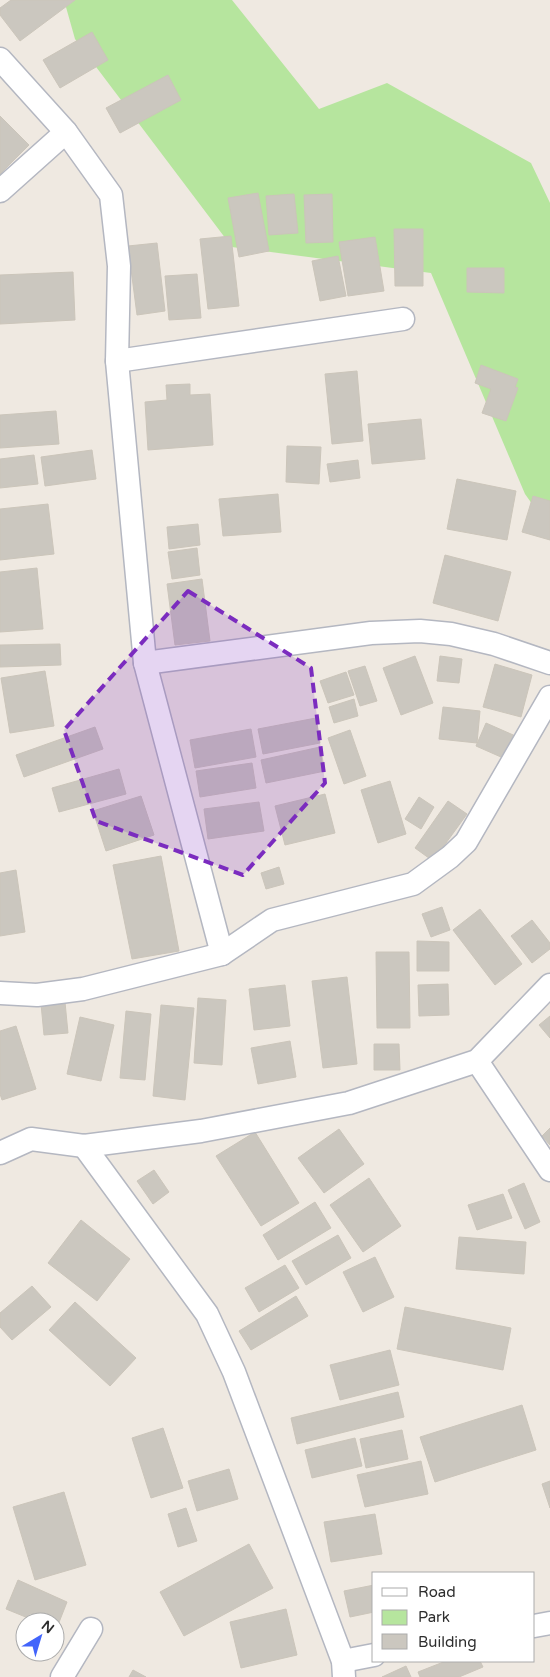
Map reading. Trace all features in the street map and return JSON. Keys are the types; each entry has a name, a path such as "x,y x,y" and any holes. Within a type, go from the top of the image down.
{"street":[{"path":"0,59 66,132 111,195 119,266 117,361 145,662 222,954"},
{"path":"0,191 66,132"},
{"path":"117,361 403,319"},
{"path":"145,662 371,633 420,631 451,634 494,644 550,663"},
{"path":"0,993 37,995 83,989 222,954 272,920 413,884 450,857 466,842 480,821 550,698"},
{"path":"0,1152 31,1139 84,1146 201,1131 349,1103 477,1061 550,985"},
{"path":"477,1061 550,1170"},
{"path":"84,1146 207,1314 234,1372 344,1669 372,1657"},
{"path":"535,1626 550,1623"},
{"path":"62,1677 91,1629"}],"highlighted area":[{"path":"188,591 311,668 325,783 243,875 96,821 64,730"}],"green space":[{"path":"64,0 232,0 319,109 387,83 531,163 550,203 550,529 525,494 431,273 232,247 75,39"}],"building":[{"path":"11,0 75,0 20,41 0,15 0,8"},
{"path":"92,32 108,60 60,88 43,60"},
{"path":"168,75 181,100 120,133 106,108"},
{"path":"0,116 29,145 0,174"},
{"path":"258,193 269,251 239,257 228,198"},
{"path":"294,194 298,233 269,235 266,196"},
{"path":"332,194 333,242 306,243 304,195"},
{"path":"394,229 423,229 423,286 395,286"},
{"path":"231,236 239,306 208,309 200,239"},
{"path":"375,237 384,291 348,296 339,242"},
{"path":"157,243 165,311 137,315 128,246"},
{"path":"338,256 346,296 320,301 312,261"},
{"path":"467,268 504,268 504,293 467,292"},
{"path":"73,272 75,320 0,324 0,275"},
{"path":"197,274 201,318 169,320 165,276"},
{"path":"481,365 518,379 515,387 518,388 506,421 482,413 491,389 475,383"},
{"path":"357,371 363,441 332,444 325,374"},
{"path":"190,384 190,395 210,394 213,445 148,450 145,402 167,400 166,385"},
{"path":"56,411 59,444 0,448 0,415"},
{"path":"421,419 425,459 372,464 368,424"},
{"path":"287,446 321,447 319,484 286,482"},
{"path":"92,450 96,479 45,486 41,457"},
{"path":"34,455 38,484 0,488 0,459"},
{"path":"358,460 360,478 330,482 327,464"},
{"path":"457,479 516,491 507,540 447,529"},
{"path":"278,494 281,532 223,536 219,499"},
{"path":"533,496 550,501 550,540 522,532"},
{"path":"48,504 54,554 0,560 0,509"},
{"path":"198,524 200,545 169,549 167,527"},
{"path":"197,548 200,575 172,579 168,552"},
{"path":"445,555 511,572 498,621 433,603"},
{"path":"37,568 43,629 0,632 0,572"},
{"path":"202,579 210,641 175,645 167,584"},
{"path":"60,644 61,665 0,667 0,645"},
{"path":"415,656 433,703 401,715 383,668"},
{"path":"440,656 462,659 459,683 437,681"},
{"path":"495,664 532,675 521,717 483,707"},
{"path":"365,666 377,701 360,706 348,671"},
{"path":"45,671 54,726 10,733 1,678"},
{"path":"346,672 354,695 328,703 320,681"},
{"path":"354,699 358,716 334,723 329,707"},
{"path":"443,707 480,711 477,743 439,739"},
{"path":"316,718 320,743 263,754 258,729"},
{"path":"486,723 520,738 510,761 476,746"},
{"path":"95,727 103,749 24,777 16,755"},
{"path":"251,729 256,757 195,768 190,740"},
{"path":"350,730 366,776 344,784 328,738"},
{"path":"320,747 325,771 266,783 261,760"},
{"path":"252,763 256,788 200,797 196,771"},
{"path":"119,769 126,794 59,812 52,788"},
{"path":"390,781 406,834 378,843 361,790"},
{"path":"325,794 335,833 285,845 275,806"},
{"path":"141,796 154,835 106,851 93,811"},
{"path":"419,797 434,807 421,829 405,819"},
{"path":"448,801 467,814 433,861 415,848"},
{"path":"259,802 264,831 208,839 204,809"},
{"path":"161,856 179,951 132,959 113,865"},
{"path":"279,867 284,884 266,889 261,873"},
{"path":"16,870 25,932 0,936 0,873"},
{"path":"442,907 450,930 431,937 422,914"},
{"path":"480,909 522,964 495,985 453,930"},
{"path":"532,920 550,943 550,949 532,963 511,936"},
{"path":"417,941 449,942 449,971 417,971"},
{"path":"376,952 409,952 410,1028 377,1028"},
{"path":"347,977 357,1064 323,1068 312,981"},
{"path":"448,984 449,1015 419,1016 418,985"},
{"path":"285,985 290,1026 254,1030 249,989"},
{"path":"198,998 226,1000 222,1065 194,1063"},
{"path":"65,1002 68,1033 44,1035 41,1004"},
{"path":"161,1005 194,1008 185,1100 153,1096"},
{"path":"126,1011 151,1014 145,1080 120,1078"},
{"path":"550,1016 550,1038 539,1025"},
{"path":"80,1017 114,1025 101,1081 67,1074"},
{"path":"16,1026 36,1089 2,1100 0,1094 0,1031"},
{"path":"290,1041 296,1077 258,1084 251,1048"},
{"path":"374,1044 399,1044 400,1070 374,1070"},
{"path":"550,1128 550,1145 542,1136"},
{"path":"339,1129 364,1164 324,1193 298,1158"},
{"path":"255,1132 299,1203 261,1226 216,1156"},
{"path":"154,1170 169,1192 153,1204 137,1181"},
{"path":"369,1178 401,1226 363,1252 330,1205"},
{"path":"524,1183 540,1222 525,1229 508,1190"},
{"path":"503,1194 512,1218 477,1230 468,1205"},
{"path":"315,1202 331,1228 278,1260 263,1235"},
{"path":"81,1220 130,1259 97,1301 48,1263"},
{"path":"338,1235 351,1258 306,1285 292,1261"},
{"path":"459,1237 526,1242 524,1274 456,1269"},
{"path":"375,1257 394,1297 363,1312 343,1272"},
{"path":"285,1265 299,1288 259,1312 245,1288"},
{"path":"32,1286 51,1307 12,1340 0,1327 0,1313"},
{"path":"296,1296 308,1316 251,1350 239,1331"},
{"path":"75,1302 136,1358 110,1386 49,1330"},
{"path":"405,1307 511,1328 503,1370 397,1349"},
{"path":"390,1350 399,1385 340,1400 330,1365"},
{"path":"398,1392 404,1417 297,1444 291,1418"},
{"path":"522,1405 536,1450 435,1482 420,1437"},
{"path":"163,1428 183,1488 151,1498 132,1438"},
{"path":"402,1430 408,1459 366,1468 360,1439"},
{"path":"355,1438 362,1466 312,1478 305,1450"},
{"path":"421,1461 428,1494 365,1507 357,1475"},
{"path":"229,1469 238,1499 197,1511 188,1481"},
{"path":"550,1481 550,1508 542,1484"},
{"path":"64,1492 86,1565 35,1580 13,1507"},
{"path":"186,1508 197,1541 178,1547 168,1514"},
{"path":"375,1514 382,1554 331,1562 324,1522"},
{"path":"249,1544 273,1588 184,1636 160,1592"},
{"path":"18,1580 67,1602 63,1612 15,1613 6,1609"},
{"path":"372,1585 372,1612 350,1617 344,1591"},
{"path":"286,1609 297,1655 241,1668 230,1622"},
{"path":"443,1662 480,1662 483,1667 459,1677 420,1677 418,1672"},
{"path":"406,1666 411,1677 382,1677"},
{"path":"133,1670 146,1677 129,1677"}]}
